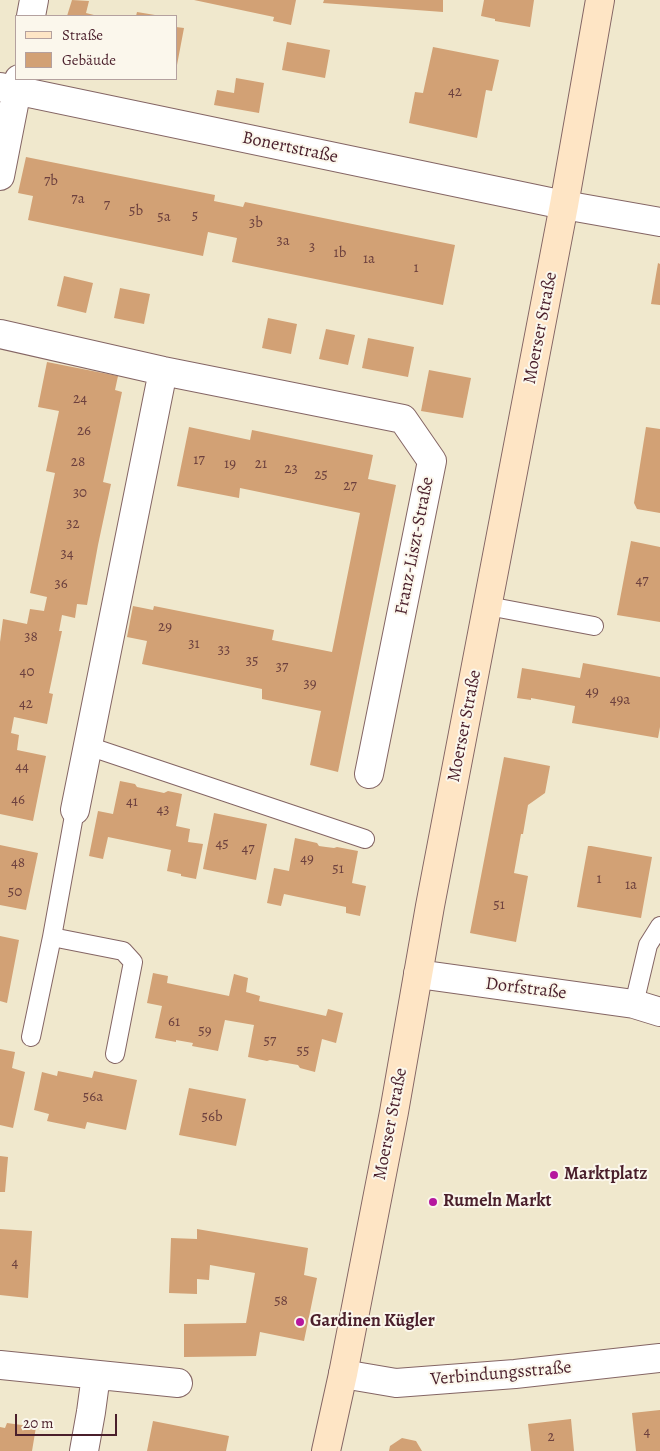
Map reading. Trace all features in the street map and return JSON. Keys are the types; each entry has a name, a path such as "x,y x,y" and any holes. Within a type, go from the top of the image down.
{"main road":[{"name":"Moerser Straße","path":"326,1451 343,1374 394,1112 418,974 564,205 600,0"}],"street":[{"path":"31,15 34,0"},
{"path":"0,176 12,85"},
{"name":"Bonertstraße","path":"12,85 564,205 660,222"},
{"name":"Franz-Liszt-Straße","path":"0,334 163,371 403,419 432,461 369,774"},
{"path":"76,810 163,371"},
{"name":"Dorfstraße","path":"418,974 634,1004 660,1012"},
{"name":"Verbindungsstraße","path":"343,1374 396,1383 515,1374 660,1358"},
{"path":"0,1365 178,1383"},
{"path":"84,1451 96,1375"}],"lane":[{"path":"488,606 594,626"},
{"path":"88,746 365,839"},
{"path":"31,1036 76,810"},
{"path":"634,1004 660,926"},
{"path":"52,937 123,951 133,962 115,1054"}],"building":[{"path":"72,0 89,1 86,13 94,15 67,15"},
{"path":"194,0 296,0 291,25 273,21 274,17"},
{"path":"324,0 443,0 443,12 323,3"},
{"path":"484,0 534,0 530,27 495,21 495,19 481,16"},
{"path":"137,12 155,15 136,15"},
{"path":"178,27 184,28 178,60"},
{"path":"287,42 330,50 325,78 282,70"},
{"path":"433,47 499,60 492,91 486,90 477,138 409,123 415,92 423,93"},
{"path":"236,78 264,83 259,113 214,105 217,90 234,93"},
{"path":"26,157 215,195 214,201 243,207 245,202 455,245 443,305 232,262 237,238 208,232 203,256 28,220 33,196 18,193"},
{"path":"658,263 660,264 660,305 651,304"},
{"path":"64,276 93,283 86,313 57,306"},
{"path":"120,288 150,294 144,324 114,318"},
{"path":"268,318 297,324 291,354 262,348"},
{"path":"326,329 355,335 348,365 319,359"},
{"path":"368,338 414,347 408,377 362,368"},
{"path":"47,362 118,376 115,390 122,392 103,482 111,484 87,605 77,604 75,618 62,615 59,631 62,631 49,693 53,694 47,724 14,717 11,733 19,735 17,750 46,756 33,821 0,814 0,642 3,619 27,624 30,609 44,611 47,597 30,593 55,473 46,471 59,411 38,407"},
{"path":"429,370 471,378 463,418 421,411"},
{"path":"189,427 250,440 252,430 373,455 368,479 396,485 338,772 310,765 321,711 262,699 262,689 142,664 147,641 127,637 133,606 153,610 154,606 274,630 272,640 332,652 360,513 240,488 239,498 177,486"},
{"path":"646,427 660,429 660,513 637,509 634,503"},
{"path":"631,541 660,547 660,622 617,615"},
{"path":"583,663 660,677 660,727 658,738 572,723 575,706 531,698 531,700 517,698 522,668 580,678"},
{"path":"504,757 550,766 545,793 528,805 523,834 521,834 514,873 528,876 516,942 470,933"},
{"path":"120,781 164,793 168,791 182,794 176,826 190,829 188,842 203,844 196,879 167,871 171,850 108,837 103,859 89,856 98,811 113,814"},
{"path":"214,813 267,824 256,880 203,869"},
{"path":"295,838 317,843 319,846 358,851 352,883 366,886 360,916 346,913 346,907 284,894 281,906 267,903 274,868 289,871"},
{"path":"0,845 38,853 26,910 0,905"},
{"path":"588,846 652,857 641,918 577,907"},
{"path":"0,936 19,940 7,1003 0,1001"},
{"path":"153,973 168,976 167,983 229,996 234,974 248,978 246,992 260,996 259,1001 326,1016 328,1009 343,1013 336,1043 322,1039 315,1072 300,1068 298,1065 248,1057 254,1025 225,1020 218,1051 192,1046 193,1043 155,1038 162,1006 147,1003"},
{"path":"0,1049 15,1052 12,1068 25,1072 13,1128 0,1125"},
{"path":"58,1071 92,1078 94,1071 137,1080 126,1130 87,1122 85,1129 47,1121 49,1114 34,1110 42,1072 57,1076"},
{"path":"189,1088 246,1099 236,1146 179,1135"},
{"path":"0,1156 8,1157 5,1192 0,1192"},
{"path":"0,1229 32,1231 28,1298 0,1295"},
{"path":"197,1229 308,1248 304,1275 317,1278 304,1341 260,1332 256,1356 184,1357 184,1324 246,1323 255,1273 210,1265 209,1280 197,1279 197,1294 169,1293 171,1238 197,1239"},
{"path":"660,1410 660,1451 636,1451 632,1413"},
{"path":"571,1419 574,1451 531,1451 528,1424"},
{"path":"153,1421 229,1436 226,1451 147,1451"},
{"path":"7,1423 36,1427 32,1451 0,1451 0,1427 5,1428"},
{"path":"402,1438 416,1441 422,1451 389,1451 390,1446"}],"place":[{"name":"Marktplatz","path":"554,1175"},
{"name":"Rumeln Markt","path":"433,1202"},
{"name":"Gardinen Kügler","path":"300,1322"}]}
